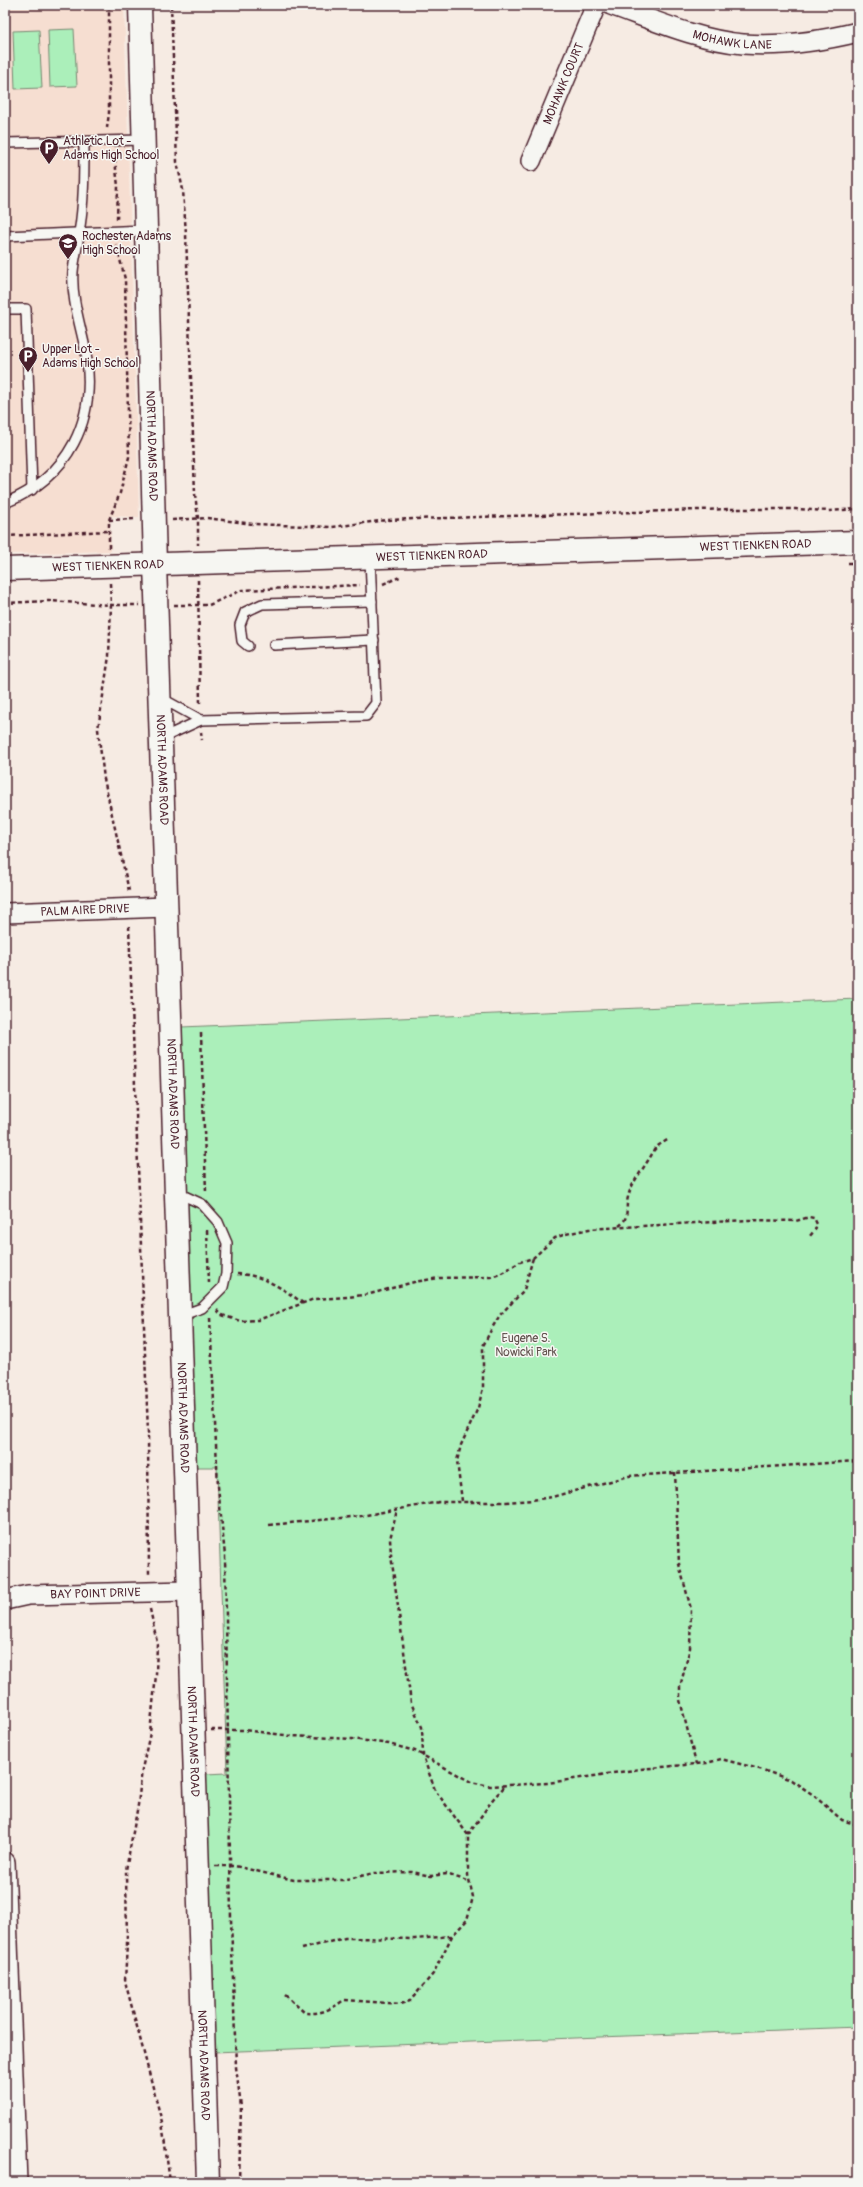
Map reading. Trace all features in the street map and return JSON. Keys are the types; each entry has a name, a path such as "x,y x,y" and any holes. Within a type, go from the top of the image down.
{"street":[{"name":"NORTH ADAMS ROAD","path":"140,5 144,230 161,698 166,907 174,1081 187,1591 208,2182"},
{"name":"MOHAWK COURT","path":"531,161 596,5"},
{"name":"MOHAWK LANE","path":"611,5 702,36 743,44 825,40 858,32"},
{"name":"WEST TIENKEN ROAD","path":"5,569 858,542"},
{"name":"PALM AIRE DRIVE","path":"5,913 166,907"},
{"name":"BAY POINT DRIVE","path":"5,1600 28,1596 187,1591"},
{"path":"5,1862 8,2050 17,2182"}],"lane":[{"path":"5,144 143,140"},
{"path":"5,502 32,490 64,460 72,447 85,412 88,396 87,370 73,273 80,233 84,189 84,142"},
{"path":"5,236 144,230"},
{"path":"5,309 26,309 32,490"},
{"path":"162,738 201,720 366,716 376,704 370,558"},
{"path":"248,646 242,641 240,625 242,619 245,612 262,604 372,601"},
{"path":"274,645 374,640"},
{"path":"161,698 201,720"},
{"path":"176,1192 202,1204 218,1222 226,1243 226,1274 223,1287 202,1308 180,1316"}],"path":[{"path":"107,128 109,113 109,5"},
{"path":"171,5 177,162 184,196 194,471 198,534"},
{"path":"115,157 118,186 117,218"},
{"path":"108,541 109,520 122,487 129,457 125,279 116,242"},
{"path":"198,518 260,525 332,527 408,519 716,510 796,509 828,511 858,509"},
{"path":"5,536 108,531"},
{"path":"110,588 108,656 98,729 104,779 129,890 130,908 128,928 148,1434 148,1592 156,1642 156,1675 150,1733 142,1769 138,1806 126,1870 127,1944 125,1981 162,2122 170,2182"},
{"path":"197,589 202,740"},
{"path":"5,602 49,601 110,605"},
{"path":"201,1033 209,1302 218,1486 225,1556 230,1866 236,2068 241,2108 238,2182"},
{"path":"619,1227 628,1215 628,1198 630,1190 654,1150 659,1145 669,1140"},
{"path":"209,1302 222,1315 240,1321 258,1320 314,1299 370,1294 414,1282 439,1278 491,1277 500,1274 520,1262 533,1258 555,1238 566,1234 619,1227 685,1225 748,1220 796,1221 809,1216 814,1218 817,1224 815,1230 809,1237"},
{"path":"462,1501 457,1461 461,1445 478,1408 483,1388 483,1346 500,1315 524,1290 533,1258"},
{"path":"226,1274 256,1275 282,1289 303,1303"},
{"path":"269,1525 361,1516 439,1502 507,1502 539,1499 629,1476 858,1461"},
{"path":"675,1472 679,1564 692,1609 690,1648 680,1687 680,1700 696,1764"},
{"path":"285,1995 305,2013 321,2014 332,2009 344,2000 400,2004 410,2001 432,1974 452,1936 467,1920 471,1906 473,1897 469,1881 468,1835 436,1790 422,1756 422,1727 411,1703 391,1555 390,1539 397,1510"},
{"path":"192,1731 228,1730 319,1739 352,1739 388,1744 415,1751 471,1782 490,1786 548,1783 640,1769 696,1764 721,1759 791,1780 812,1794 842,1820 858,1825"},
{"path":"468,1835 493,1799 505,1786"},
{"path":"197,1866 230,1866 294,1880 342,1880 374,1873 412,1872 431,1876 446,1874 469,1881"},
{"path":"302,1949 346,1938 415,1939 452,1936"}],"shaded area":[{"name":"Rochester Adams High School","path":"5,5 124,5 139,517 110,516 111,551 5,554"}],"green space":[{"path":"74,29 77,86 50,87 48,30"},
{"path":"39,30 42,88 15,89 13,31"},
{"name":"Eugene S. Nowicki Park","path":"858,999 858,2027 214,2052 205,1774 227,1773 217,1467 195,1467 181,1027"}],"place":[{"name":"Athletic Lot - Adams High School","path":"49,165"},
{"name":"Rochester Adams High School","path":"68,260"},
{"name":"Upper Lot - Adams High School","path":"28,373"}]}
